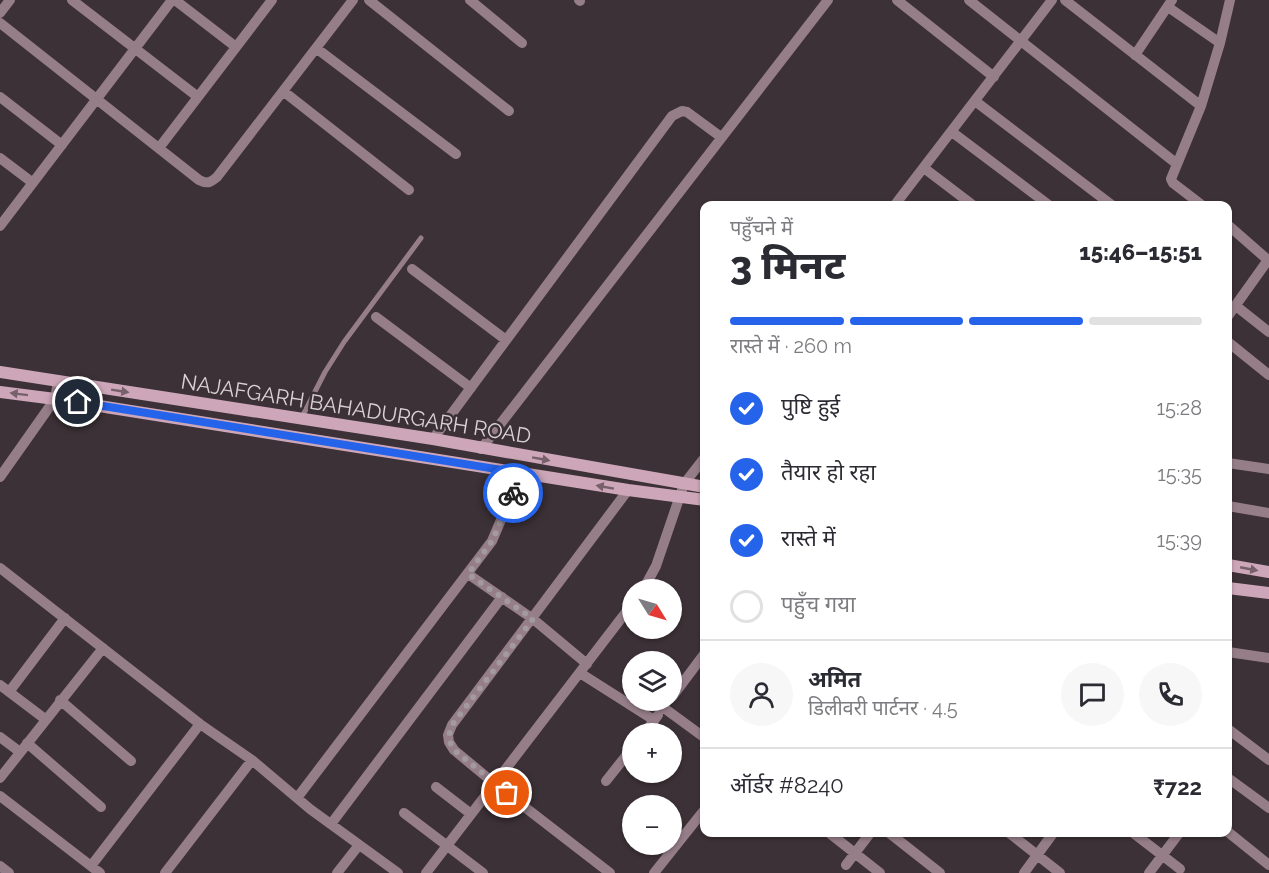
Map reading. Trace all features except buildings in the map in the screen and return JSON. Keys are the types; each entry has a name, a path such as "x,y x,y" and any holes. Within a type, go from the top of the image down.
{"main road":[{"name":"NAJAFGARH BAHADURGARH ROAD","path":"0,372 433,439 681,490 700,498"},
{"name":"NAJAFGARH BAHADURGARH ROAD","path":"0,392 628,490 700,488"},
{"path":"350,445 355,427"},
{"path":"1232,566 1269,572"},
{"path":"1232,588 1269,593"}],"street":[{"path":"0,13 10,0"},
{"path":"72,0 198,97"},
{"path":"0,226 174,0 236,47"},
{"path":"159,148 271,0"},
{"path":"0,23 206,183 211,182 353,0"},
{"path":"369,0 509,111"},
{"path":"470,0 522,43"},
{"path":"481,449 828,0"},
{"path":"897,0 994,76"},
{"path":"969,0 1177,164"},
{"path":"898,201 1052,0"},
{"path":"1065,0 1201,106"},
{"path":"1197,201 1172,182 1201,106 1230,0"},
{"path":"1135,55 1170,3 1220,43"},
{"path":"316,48 456,154"},
{"path":"283,92 409,190"},
{"path":"0,97 62,145"},
{"path":"975,101 1106,201"},
{"path":"433,439 672,116 682,111 687,112 721,137"},
{"path":"952,132 1043,201"},
{"path":"0,158 33,183"},
{"path":"924,168 967,201"},
{"path":"1232,229 1269,261 1232,310"},
{"path":"412,269 506,340"},
{"path":"1236,306 1269,332"},
{"path":"376,317 471,388"},
{"path":"1232,345 1269,375"},
{"path":"0,477 56,399 58,381"},
{"path":"0,459 12,461"},
{"path":"649,579 656,566 681,490 700,463"},
{"path":"1232,464 1269,469"},
{"path":"297,798 492,541 521,473"},
{"path":"610,873 454,750 448,735 452,725 628,490"},
{"path":"1232,507 1269,513"},
{"path":"0,568 200,724 252,760 297,798 398,873"},
{"path":"468,574 533,619 583,668 654,720"},
{"path":"332,824 502,597"},
{"path":"426,873 622,617"},
{"path":"45,719 4,688 65,618"},
{"path":"0,778 103,648"},
{"path":"1232,653 1269,658"},
{"path":"682,683 700,660"},
{"path":"60,700 131,761"},
{"path":"652,723 661,711"},
{"path":"677,711 700,733"},
{"path":"0,796 95,869 200,724"},
{"path":"1232,732 1269,760"},
{"path":"0,737 20,752"},
{"path":"27,743 101,807"},
{"path":"165,873 252,760"},
{"path":"606,781 622,761"},
{"path":"1232,781 1269,808"},
{"path":"436,787 471,814"},
{"path":"404,813 483,873"},
{"path":"654,873 700,815"},
{"path":"1232,835 1269,865"},
{"path":"834,837 880,873"},
{"path":"846,865 867,837"},
{"path":"894,837 940,873"},
{"path":"1014,837 1060,873"},
{"path":"1024,873 1050,837"},
{"path":"1139,837 1180,869"},
{"path":"1149,873 1176,837"},
{"path":"338,873 359,845"},
{"path":"0,866 9,873"}],"lane":[{"path":"302,419 325,372 344,342 421,238"}],"way so far":[{"path":"507,793 454,750 448,735 452,725 533,619 468,574 492,541 513,493"}],"route":[{"path":"78,402 521,473 513,493"}]}
